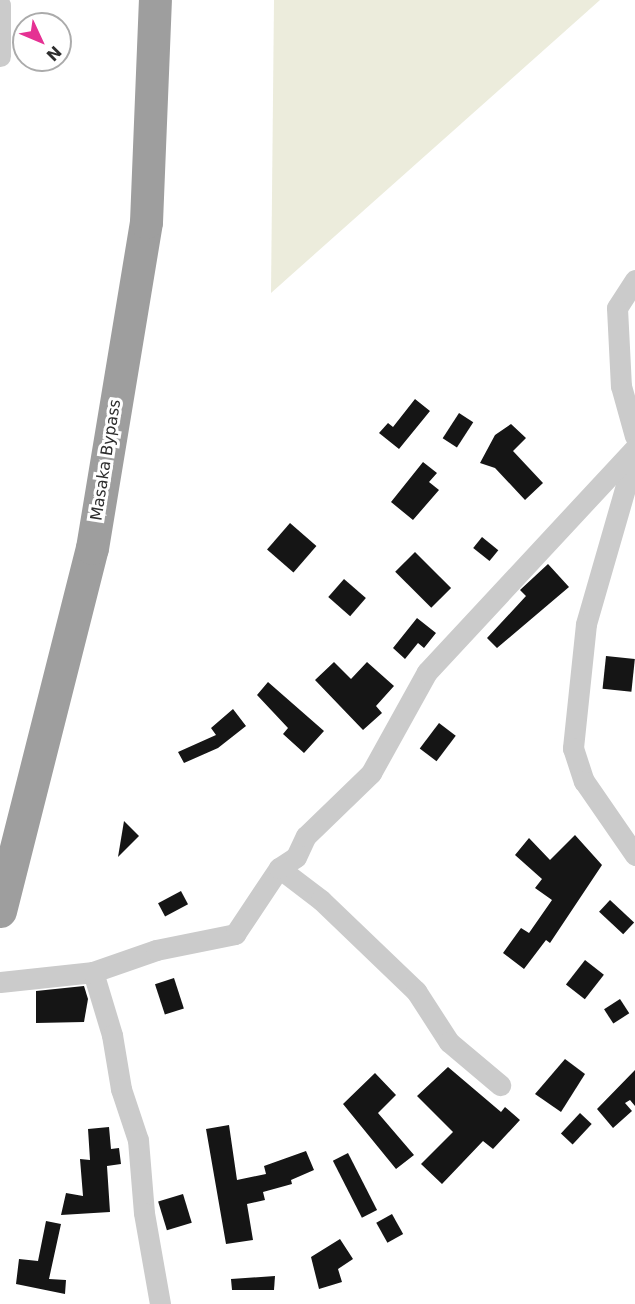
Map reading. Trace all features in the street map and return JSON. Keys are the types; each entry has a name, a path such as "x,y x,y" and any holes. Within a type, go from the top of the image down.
{"highway":[{"name":"Masaka Bypass","path":"0,911 92,548 146,222 154,0"}],"street":[{"path":"0,5 0,56"},
{"path":"635,280 617,308 621,386 635,436"},
{"path":"0,982 93,972 156,950 235,934 279,868 296,857 306,836 371,773 427,672 635,448"},
{"path":"635,454 586,624 573,748 584,781 635,855"},
{"path":"279,868 321,900 416,991 449,1042 500,1085"},
{"path":"93,972 112,1035 121,1089 138,1140 144,1213 160,1304"}],"green space":[{"path":"274,0 600,0 271,293"}],"building":[{"path":"415,399 430,411 399,449 379,433 388,423 393,427"},
{"path":"459,413 473,422 457,447 443,438"},
{"path":"511,424 526,438 513,451 543,483 525,500 495,468 480,463 495,435"},
{"path":"423,462 437,473 429,482 439,490 413,520 391,502"},
{"path":"290,523 316,546 293,572 267,549"},
{"path":"482,537 498,550 490,561 473,548"},
{"path":"415,552 451,588 431,608 395,572"},
{"path":"548,564 569,587 497,648 487,638 526,596 520,590"},
{"path":"344,579 366,598 350,616 328,597"},
{"path":"417,618 436,633 424,648 418,643 405,659 393,648"},
{"path":"606,656 635,659 631,692 603,689"},
{"path":"334,662 351,679 367,662 394,686 376,706 382,713 363,730 315,680"},
{"path":"268,682 324,731 304,753 283,734 288,728 257,695"},
{"path":"233,709 246,726 218,748 184,763 178,752 216,735 211,728"},
{"path":"439,723 456,736 437,761 420,749"},
{"path":"124,821 139,836 118,857"},
{"path":"575,835 602,865 550,943 546,940 524,969 503,953 521,928 529,933 552,900 535,888 542,879 515,855 529,838 550,860"},
{"path":"181,891 188,904 165,916 158,903"},
{"path":"610,900 634,923 623,934 599,912"},
{"path":"585,960 604,975 585,999 566,984"},
{"path":"174,978 184,1008 165,1015 155,984"},
{"path":"84,986 88,999 84,1022 36,1023 36,991"},
{"path":"620,999 629,1013 613,1024 604,1009"},
{"path":"565,1059 585,1074 561,1112 535,1094"},
{"path":"448,1067 501,1112 505,1107 520,1120 493,1149 483,1141 442,1184 421,1164 453,1132 417,1096"},
{"path":"635,1070 635,1106 630,1100 625,1103 632,1111 613,1128 597,1109"},
{"path":"375,1073 396,1095 378,1113 414,1155 396,1169 343,1104"},
{"path":"580,1113 592,1124 573,1144 561,1133"},
{"path":"229,1125 237,1180 266,1174 264,1166 306,1151 314,1170 291,1180 292,1184 263,1192 265,1200 247,1204 253,1240 226,1244 206,1129"},
{"path":"109,1127 111,1149 119,1148 121,1164 107,1166 110,1212 61,1215 66,1193 83,1196 80,1159 90,1160 88,1129"},
{"path":"348,1153 377,1210 362,1218 333,1161"},
{"path":"183,1194 192,1223 167,1230 158,1202"},
{"path":"392,1214 403,1234 387,1243 376,1223"},
{"path":"46,1221 61,1224 49,1279 66,1280 65,1294 16,1284 19,1259 38,1261"},
{"path":"340,1239 353,1259 338,1269 342,1282 319,1289 311,1257"},
{"path":"275,1276 274,1290 232,1290 231,1279"}]}
